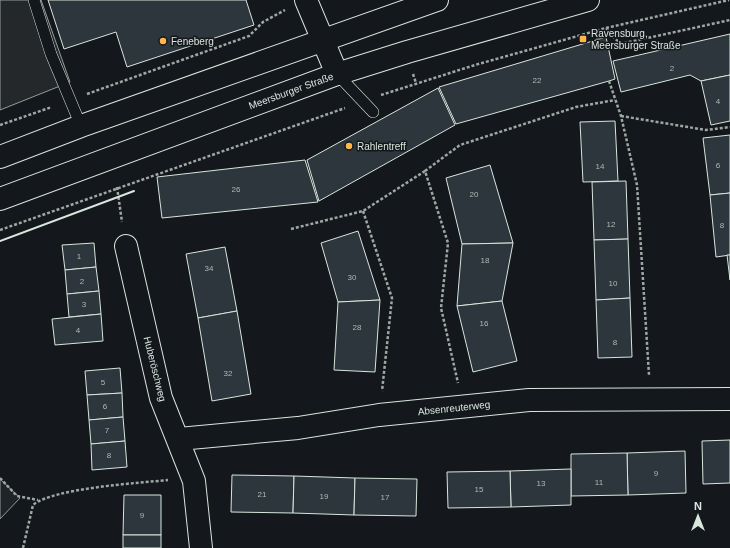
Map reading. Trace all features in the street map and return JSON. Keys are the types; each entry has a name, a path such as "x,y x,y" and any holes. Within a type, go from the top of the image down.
{"street":[{"path":"0,157 81,126 322,39 437,0"},
{"name":"Meersburger Straße","path":"0,199 338,74 407,52 588,0"},
{"path":"298,4 322,39 338,74"},
{"name":"Huberöschweg","path":"126,246 161,398 179,439 193,477 201,548"},
{"name":"Absenreuterweg","path":"179,439 298,428 379,415 529,400 730,399"}],"lane":[{"path":"34,0 51,54 81,126"},
{"path":"338,74 373,112"}],"path":[{"path":"0,230 364,101 475,65 606,28 729,0"},
{"path":"0,125 249,36 263,22 298,4"},
{"path":"606,28 620,44 730,20"},
{"path":"596,31 598,39"},
{"path":"609,81 621,116 637,185 651,400"},
{"path":"291,229 363,211 425,171 460,145 576,107 615,100"},
{"path":"621,116 706,130 730,127"},
{"path":"425,171 448,243 441,308 463,406"},
{"path":"117,188 126,246"},
{"path":"363,211 392,298 379,415"},
{"path":"0,478 17,496 38,500 77,490 193,477"},
{"path":"23,548 33,505 38,500"}],"shaded area":[{"path":"0,0 41,0 70,82 0,110"},
{"path":"0,479 20,498 0,519"}],"building":[{"name":"Feneberg","path":"48,0 246,0 254,25 127,67 116,32 64,49"},
{"path":"730,34 730,75 701,81 690,75 621,92 613,61"},
{"path":"606,37 615,79 609,81 456,124 439,87"},
{"path":"730,75 730,121 711,125 701,81"},
{"path":"438,88 455,125 319,201 307,160"},
{"path":"615,121 618,181 583,182 580,122"},
{"path":"730,135 730,193 710,195 703,138"},
{"path":"305,160 318,202 162,218 157,177"},
{"path":"490,165 513,243 462,244 446,178"},
{"path":"626,181 628,239 594,240 592,182"},
{"path":"730,193 730,255 716,257 710,195"},
{"path":"358,231 380,300 338,302 321,243"},
{"path":"628,239 630,298 596,300 594,240"},
{"path":"94,243 96,267 65,270 62,245"},
{"path":"513,243 502,301 457,306 462,244"},
{"path":"225,247 237,311 198,318 186,254"},
{"path":"727,255 730,255 730,280"},
{"path":"96,267 99,291 67,294 65,270"},
{"path":"99,291 101,314 69,317 67,294"},
{"path":"630,298 632,357 598,358 596,300"},
{"path":"380,300 375,372 334,370 338,302"},
{"path":"502,301 517,361 473,372 457,306"},
{"path":"237,311 251,394 212,401 198,318"},
{"path":"101,314 103,341 55,345 52,319"},
{"path":"120,368 122,393 87,395 85,371"},
{"path":"122,393 123,417 89,420 87,395"},
{"path":"123,417 125,441 91,444 89,420"},
{"path":"730,440 730,483 703,484 702,441"},
{"path":"125,441 127,467 92,470 91,444"},
{"path":"685,451 686,493 628,495 627,453"},
{"path":"627,453 628,495 571,496 571,454"},
{"path":"571,469 571,505 511,507 510,471"},
{"path":"510,471 511,507 448,508 447,472"},
{"path":"232,475 294,476 293,513 231,512"},
{"path":"294,476 355,478 354,515 293,513"},
{"path":"355,478 417,479 416,516 354,515"},
{"path":"124,495 161,495 161,535 123,535"},
{"path":"123,535 161,535 161,548 123,548"}],"wall":[{"path":"0,241 134,191"}],"place":[{"name":"Ravensburg, Meersburger Straße","path":"583,39"},
{"name":"Feneberg","path":"163,41"},
{"name":"Rahlentreff","path":"349,146"}]}
